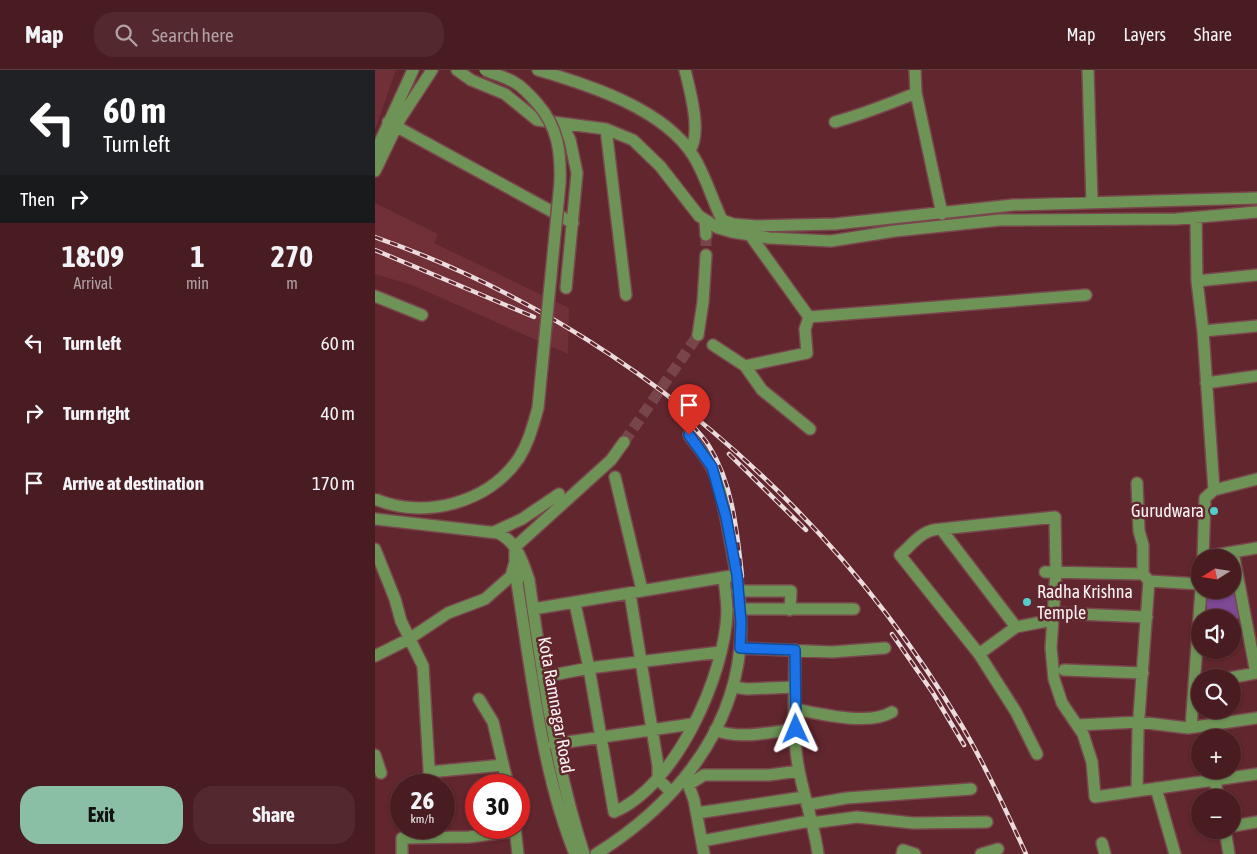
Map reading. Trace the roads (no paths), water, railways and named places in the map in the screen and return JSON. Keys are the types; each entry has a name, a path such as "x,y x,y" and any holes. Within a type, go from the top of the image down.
{"street":[{"path":"375,171 413,70"},
{"path":"375,153 392,123 432,70"},
{"path":"457,70 471,80 505,94 537,120 607,129 633,140 647,152 699,216 705,220 750,234 797,240 831,241 895,231 1000,220 1197,218 1257,212"},
{"path":"375,499 387,504 414,508 437,507 479,494 507,473 519,458 531,436 538,408 561,156 558,139 547,116 529,94 515,82 485,70"},
{"path":"538,70 624,100 674,133 690,150 703,174 720,224"},
{"path":"685,70 695,129 695,143 690,150"},
{"path":"915,70 916,93 942,214"},
{"path":"1089,70 1092,203"},
{"path":"835,122 860,115 865,111 881,107 916,93"},
{"path":"392,123 573,223"},
{"path":"562,124 570,140 577,173 566,288"},
{"path":"607,129 626,295"},
{"path":"720,224 757,226 835,224 1013,205 1257,198"},
{"path":"1197,218 1197,281 1203,331 1214,490"},
{"path":"705,220 706,235"},
{"path":"750,234 809,317"},
{"path":"697,335 703,302 706,256"},
{"path":"1197,281 1257,275"},
{"path":"809,317 1086,295"},
{"path":"375,296 422,315"},
{"path":"745,366 807,353 805,329 809,317"},
{"path":"1203,331 1257,326"},
{"path":"713,345 745,366 762,390 810,429"},
{"path":"1206,382 1257,376"},
{"path":"689,435 712,467 726,517 737,575 739,609 740,648 733,687 711,742 694,765 687,782 697,813 705,854"},
{"path":"375,656 409,639 448,613 485,600 504,584 511,576 515,562 515,547 611,460 624,442"},
{"path":"615,477 642,590"},
{"path":"1203,549 1205,498 1214,490 1257,478"},
{"path":"1137,483 1139,531 1143,545 1146,577 1147,617 1139,722 1137,791"},
{"path":"494,532 522,519 559,494"},
{"path":"1037,754 1017,712 979,654 900,555 920,534 930,529 1055,517 1050,572 1054,679 1062,703 1078,724 1092,762 1095,797 1257,774"},
{"path":"375,519 494,532 509,538 515,547 522,559 529,580 555,744 571,814 584,854"},
{"path":"522,519 525,538"},
{"path":"941,529 1016,627"},
{"path":"1241,551 1257,548"},
{"path":"375,549 409,639 423,666 429,772 503,765"},
{"name":"Kota Ramnagar Road","path":"522,559 517,583 535,695 560,817 575,854"},
{"path":"1050,572 1146,577 1191,583"},
{"path":"533,609 575,604 642,590 737,575"},
{"path":"575,604 589,668 614,812 641,797 671,764 709,694 720,652 727,612 724,578"},
{"path":"737,591 791,590 790,610"},
{"path":"1241,592 1257,673 1241,676"},
{"path":"630,594 658,778 671,792"},
{"path":"1198,669 1201,599"},
{"path":"739,609 854,609"},
{"path":"979,654 1016,627 1052,616 1147,617"},
{"path":"740,648 832,652 885,648"},
{"path":"795,650 795,709 799,771 813,822 818,854"},
{"path":"543,677 636,661 641,663 720,652"},
{"path":"1064,670 1143,673"},
{"path":"733,687 747,689 795,687"},
{"path":"479,699 493,722 505,774"},
{"path":"795,709 834,716 875,719 892,712"},
{"path":"1078,724 1139,722 1191,727 1257,718"},
{"path":"1191,727 1192,719"},
{"path":"555,744 692,724"},
{"path":"715,730 723,733 744,735 796,729"},
{"path":"375,755 381,773"},
{"path":"694,765 704,775"},
{"path":"596,854 646,819 671,792 687,782 704,775 769,775 799,771"},
{"path":"1215,780 1216,789"},
{"path":"1156,788 1175,854"},
{"path":"697,813 806,801 971,790"},
{"path":"702,841 804,822 857,817 913,823 987,822"},
{"path":"1241,825 1257,822"},
{"path":"401,839 402,854"},
{"path":"516,839 518,854"},
{"path":"1226,839 1229,854"},
{"path":"981,854 998,849"},
{"path":"902,854 903,850 915,854"}],"tunnel":[{"path":"706,235 706,255"},
{"path":"624,442 698,335"}],"railway":[{"path":"375,237 465,274 552,319 634,371 711,430 783,496 849,567 909,644 971,741 1026,854"},
{"path":"375,250 534,317"},
{"path":"681,414 706,442 724,476 733,509 742,576"},
{"path":"729,454 806,530"},
{"path":"892,634 933,693 964,745"}],"place":[{"name":"Gurudwara","path":"1214,511"},
{"name":"Radha Krishna Temple","path":"1027,602"}]}
